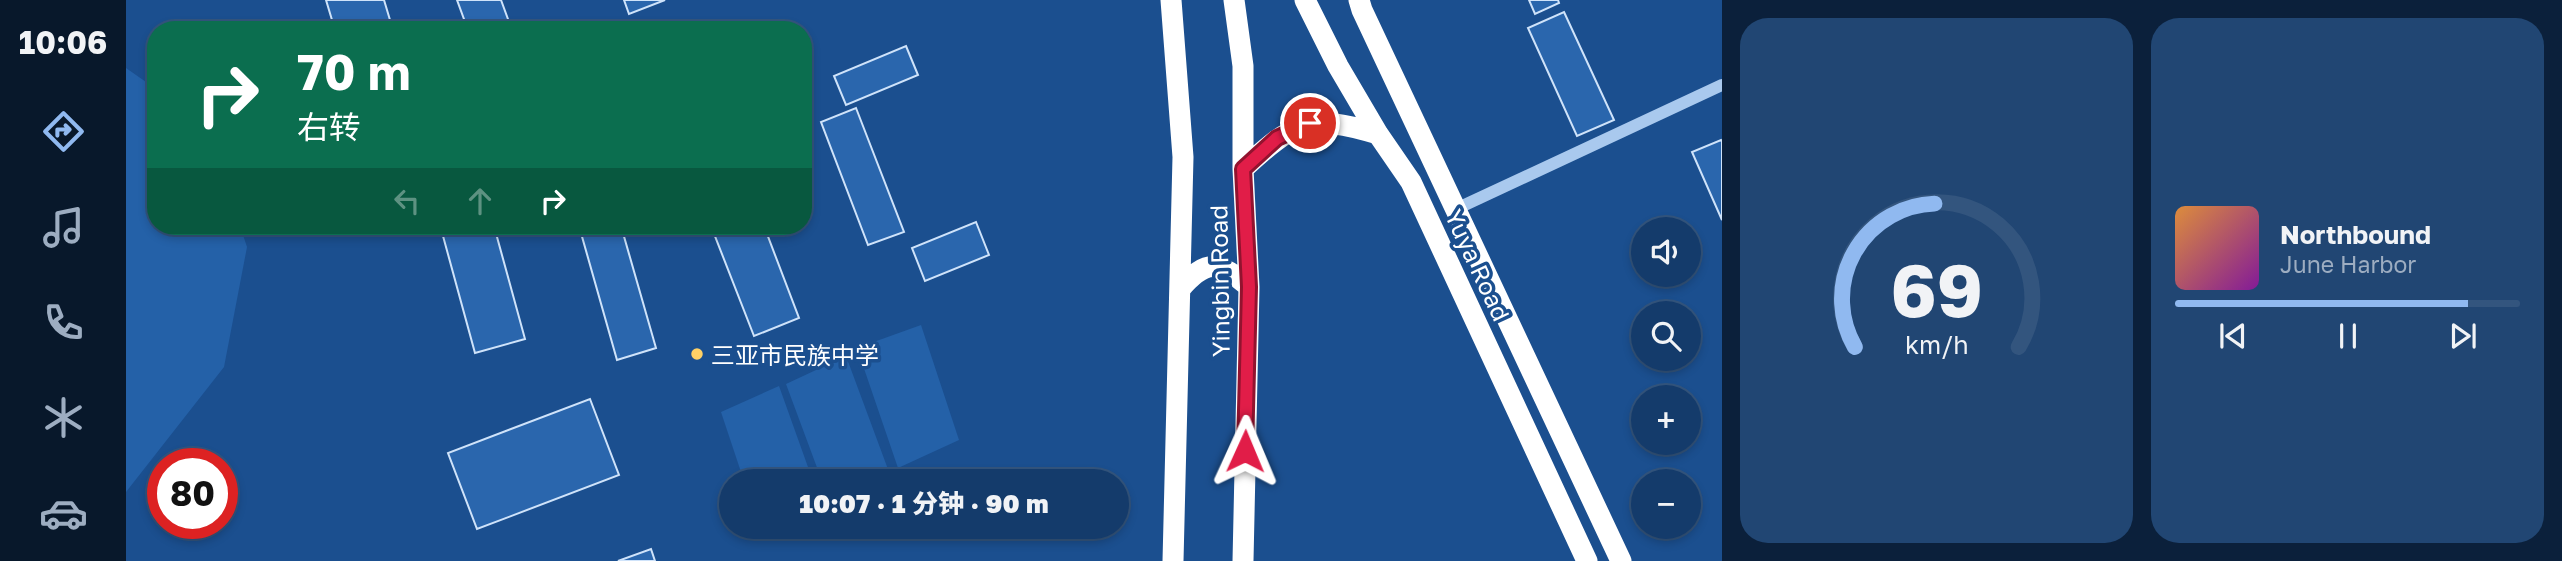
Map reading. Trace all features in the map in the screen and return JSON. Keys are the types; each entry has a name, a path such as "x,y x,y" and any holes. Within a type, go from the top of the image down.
{"highway":[{"name":"Yingbin Road","path":"1171,0 1183,157 1173,561"},
{"name":"Yingbin Road","path":"1234,0 1242,66 1243,169 1249,287 1243,561"},
{"name":"Yuya Road","path":"1305,0 1338,66 1378,134 1411,182 1587,561"},
{"name":"Yuya Road","path":"1359,0 1621,561"},
{"path":"1243,169 1277,138 1310,123 1344,123 1378,134"},
{"path":"1180,289 1196,271 1211,266 1231,271 1249,287"}],"lane":[{"path":"1456,209 1722,85"}],"shaded area":[{"path":"126,68 147,83 147,235 243,235 247,247 224,367 160,448 147,448 147,465 126,492"},
{"path":"921,325 959,440 898,468 857,348"},
{"path":"846,356 888,469 818,469 786,384"},
{"path":"779,386 809,469 740,469 721,412"}],"building":[{"path":"326,0 384,0 390,21 332,21"},
{"path":"457,0 501,0 509,21 465,21"},
{"path":"624,0 665,0 629,14"},
{"path":"1529,0 1558,0 1559,3 1535,14"},
{"path":"1564,12 1614,120 1577,136 1528,28"},
{"path":"906,46 918,75 846,105 834,76"},
{"path":"856,108 904,232 868,245 821,122"},
{"path":"1721,140 1722,142 1722,220 1692,152"},
{"path":"976,222 989,255 925,281 912,248"},
{"path":"496,235 525,339 475,353 443,236"},
{"path":"582,235 624,235 656,348 617,360"},
{"path":"715,235 767,235 799,318 754,336"},
{"path":"590,399 619,475 477,529 448,453"},
{"path":"651,549 655,561 618,561"}],"place":[{"name":"三亚市民族中学","path":"697,354"}],"route":[{"path":"1245,451 1249,287 1243,169 1277,138 1310,123"}]}
